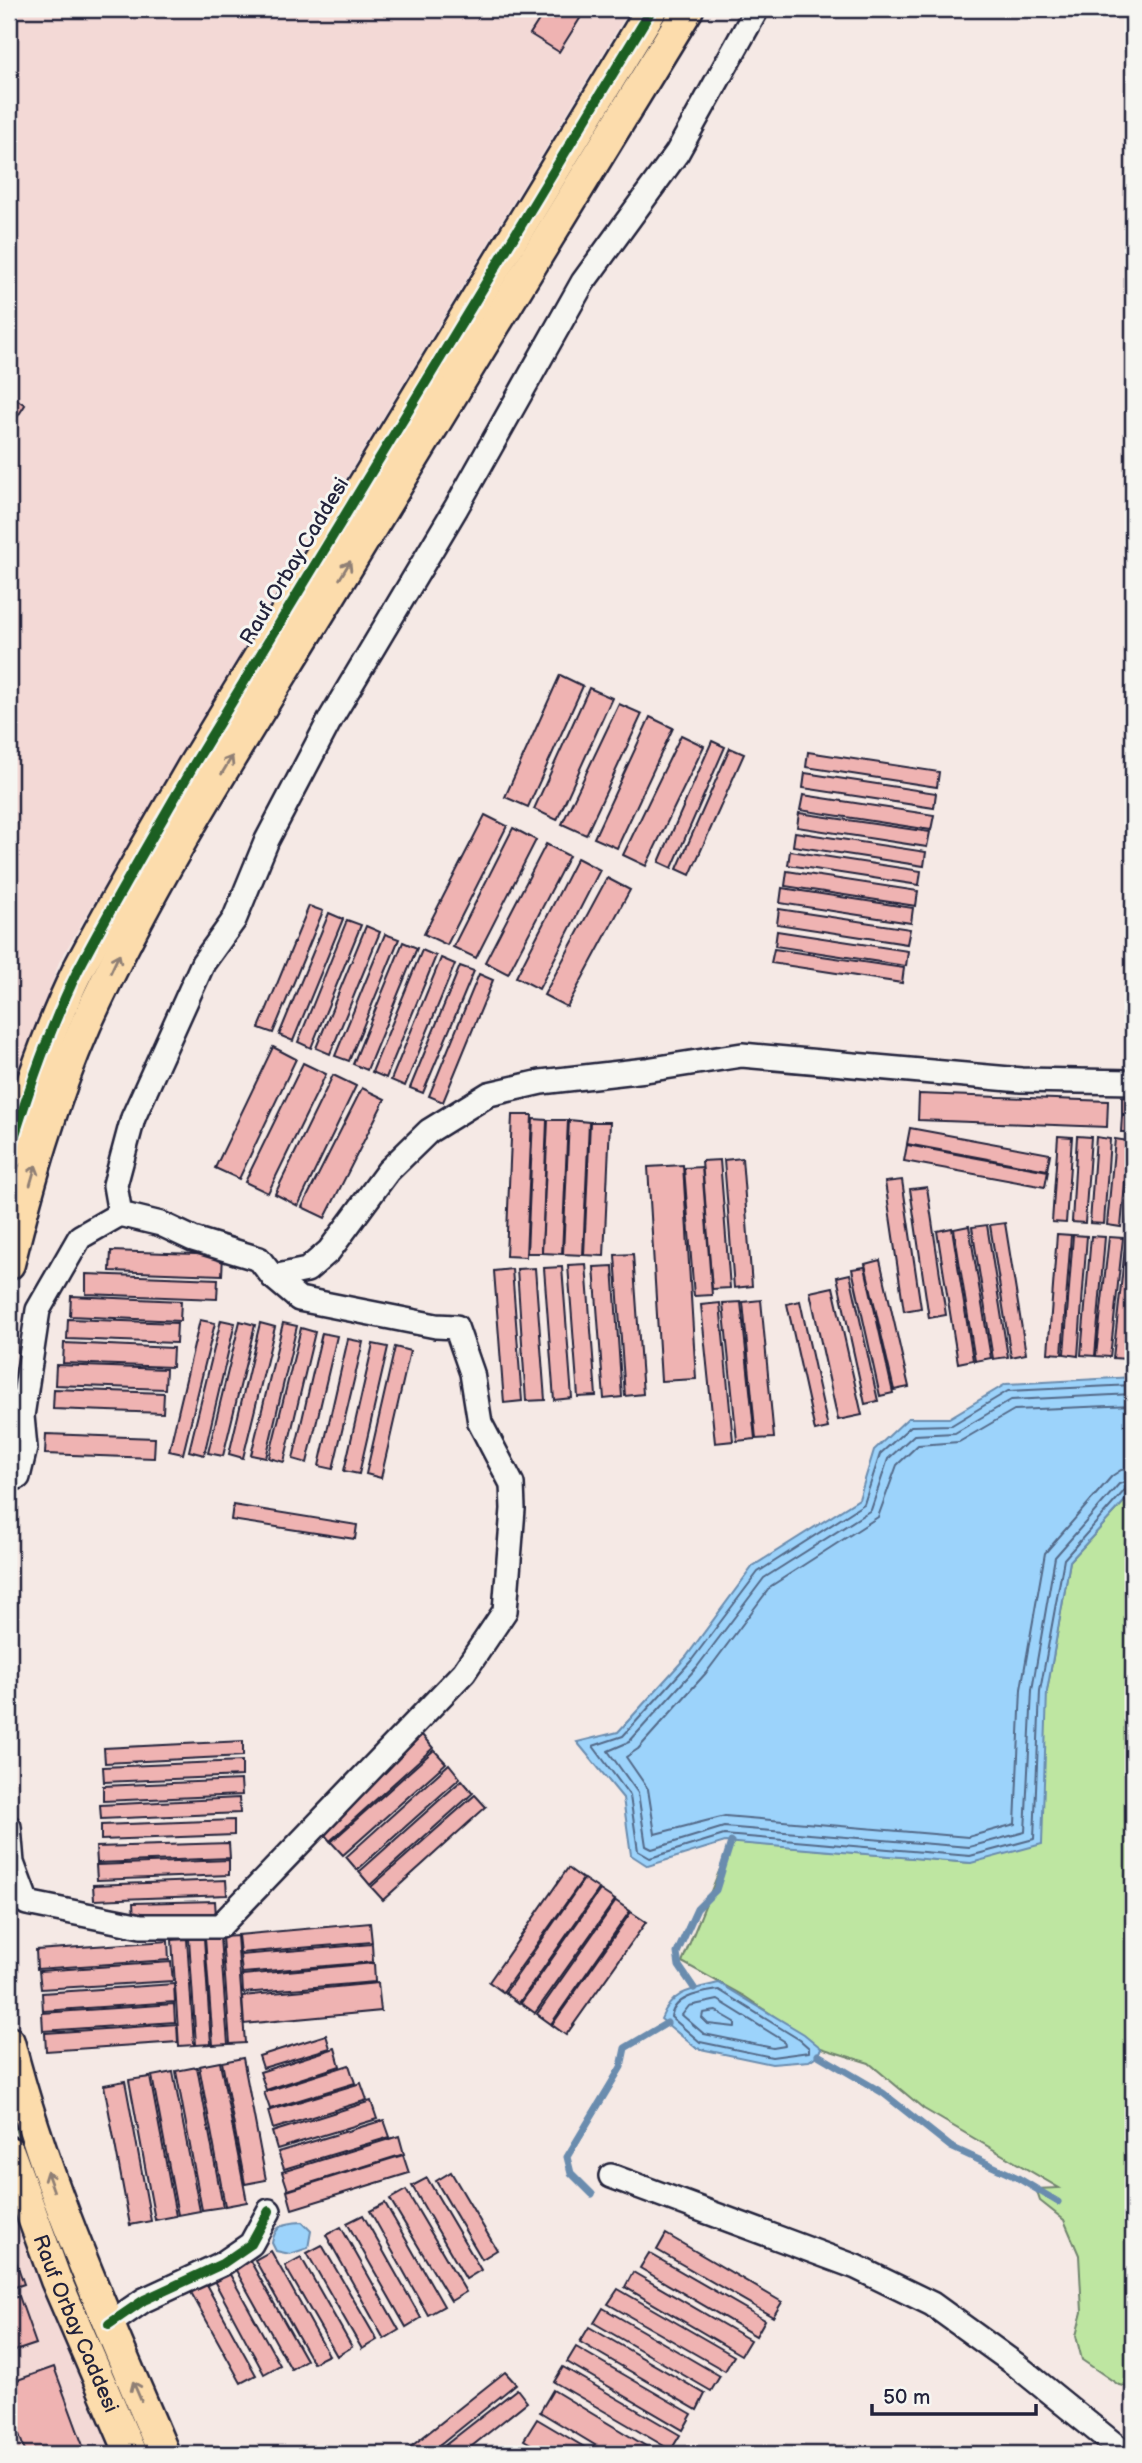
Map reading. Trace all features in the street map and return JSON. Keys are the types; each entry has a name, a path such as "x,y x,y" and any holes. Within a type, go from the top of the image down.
{"main road":[{"name":"Rauf Orbay Caddesi","path":"9,1154 45,1046 78,972 121,892 200,754 652,9"},
{"path":"9,1264 38,1159 67,1070 123,947 208,798 522,275 688,9"},
{"name":"Rauf Orbay Caddesi","path":"9,2042 45,2166 164,2454"},
{"name":"Rauf Orbay Caddesi","path":"9,2152 56,2280 131,2454"}],"street":[{"path":"120,1214 115,1185 133,1118 203,962 234,920 267,840 331,718 456,508 583,282 677,153 757,9"},
{"path":"273,1277 307,1270 329,1251 388,1171 429,1131 489,1094 541,1082 743,1055 1007,1079 1133,1082"},
{"path":"9,1827 12,1863 27,1903 141,1926 220,1926 464,1672 505,1611 513,1509 512,1484 480,1423 472,1373 456,1327 436,1326 299,1299 273,1277 259,1259 192,1239 161,1224 120,1214 80,1237 38,1310 22,1416 25,1448 18,1477"},
{"path":"611,2176 856,2267 932,2304 1015,2364 1126,2454"},
{"path":"109,2324 144,2300 222,2264 251,2244 269,2211"}],"shaded area":[{"path":"9,9 630,9 259,622 59,962 9,1110"},
{"path":"9,2163 116,2454 9,2454"}],"green space":[{"path":"1133,1492 1133,2388 1119,2385 1082,2360 1076,2336 1082,2312 1079,2255 1064,2220 1040,2201 1036,2189 1059,2188 924,2109 869,2063 821,2048 744,1996 682,1962 731,1842 971,1863 1047,1691 1070,1561"},
{"path":"9,2093 41,2192 149,2454 145,2454 23,2155 9,2108"}],"water":[{"path":"1133,1377 1133,1492 1070,1561 1047,1691 1042,1844 971,1863 725,1842 648,1866 631,1855 623,1798 577,1742 618,1732 686,1657 753,1566 859,1499 874,1450 908,1418 949,1418 1006,1384"},
{"path":"719,1983 804,2034 821,2048 818,2055 809,2061 772,2064 696,2048 661,2019 677,1997"},
{"path":"302,2222 311,2231 308,2248 290,2254 276,2251 272,2243 278,2228"}],"building":[{"path":"546,9 586,9 559,52 530,34"},
{"path":"9,394 25,405 9,430"},
{"path":"560,675 583,686 528,807 505,797"},
{"path":"589,688 612,698 557,820 534,809"},
{"path":"619,704 642,714 586,835 562,824"},
{"path":"650,717 673,728 617,848 594,838"},
{"path":"681,735 704,746 646,866 623,855"},
{"path":"712,741 725,747 672,868 659,862"},
{"path":"730,748 744,754 690,875 677,869"},
{"path":"808,752 939,772 937,787 806,767"},
{"path":"805,773 936,793 934,808 803,788"},
{"path":"803,795 934,815 931,830 800,810"},
{"path":"799,813 930,832 927,847 797,827"},
{"path":"485,815 507,826 447,945 424,934"},
{"path":"513,828 536,840 476,958 453,947"},
{"path":"795,832 926,852 924,866 793,846"},
{"path":"546,844 569,856 508,974 485,962"},
{"path":"790,851 921,871 919,885 788,865"},
{"path":"577,858 600,870 539,989 516,977"},
{"path":"787,871 918,891 916,906 785,886"},
{"path":"607,878 630,890 567,1007 544,995"},
{"path":"782,888 913,908 911,923 780,903"},
{"path":"309,906 323,911 273,1033 259,1028"},
{"path":"779,909 910,929 907,944 777,924"},
{"path":"329,913 343,919 293,1041 279,1035"},
{"path":"347,920 361,925 311,1048 298,1042"},
{"path":"366,926 380,932 330,1054 316,1048"},
{"path":"777,931 908,951 906,966 775,946"},
{"path":"385,934 399,939 349,1061 335,1056"},
{"path":"403,942 417,948 367,1070 353,1064"},
{"path":"774,949 904,968 902,983 771,963"},
{"path":"422,950 436,956 386,1078 372,1072"},
{"path":"441,958 455,964 405,1086 391,1080"},
{"path":"460,966 474,971 423,1093 410,1088"},
{"path":"479,974 493,980 443,1102 429,1096"},
{"path":"273,1047 296,1059 239,1179 215,1168"},
{"path":"303,1063 326,1074 268,1193 245,1182"},
{"path":"333,1075 356,1086 298,1206 275,1194"},
{"path":"362,1088 385,1099 325,1218 302,1207"},
{"path":"919,1094 1108,1101 1107,1127 918,1120"},
{"path":"1122,1097 1133,1098 1133,1114 1122,1114"},
{"path":"512,1115 532,1115 526,1257 506,1256"},
{"path":"1122,1116 1133,1116 1133,1132 1121,1132"},
{"path":"533,1119 547,1120 542,1253 527,1253"},
{"path":"548,1120 568,1120 562,1254 542,1253"},
{"path":"569,1120 589,1122 583,1255 563,1254"},
{"path":"590,1122 610,1122 604,1256 584,1255"},
{"path":"910,1128 1050,1154 1047,1170 907,1144"},
{"path":"1058,1136 1072,1137 1066,1223 1052,1222"},
{"path":"1077,1136 1091,1137 1085,1223 1072,1222"},
{"path":"1096,1137 1110,1139 1104,1224 1090,1223"},
{"path":"1115,1139 1129,1141 1121,1227 1107,1225"},
{"path":"907,1145 1048,1171 1045,1187 904,1161"},
{"path":"742,1158 752,1286 734,1288 724,1160"},
{"path":"720,1160 730,1288 712,1289 702,1161"},
{"path":"1133,1160 1133,1227 1127,1226"},
{"path":"683,1165 696,1379 661,1381 648,1167"},
{"path":"702,1167 712,1295 694,1296 684,1168"},
{"path":"902,1180 921,1308 904,1311 885,1182"},
{"path":"927,1187 946,1315 929,1318 910,1189"},
{"path":"1005,1223 1026,1354 1011,1357 990,1225"},
{"path":"987,1225 1008,1357 993,1359 972,1227"},
{"path":"969,1226 991,1358 975,1361 954,1229"},
{"path":"952,1228 973,1360 958,1363 937,1231"},
{"path":"1057,1234 1071,1235 1062,1354 1048,1353"},
{"path":"1073,1235 1087,1236 1078,1356 1064,1354"},
{"path":"1091,1236 1105,1237 1095,1356 1081,1355"},
{"path":"1109,1237 1123,1238 1110,1357 1096,1356"},
{"path":"1126,1239 1133,1239 1133,1301 1127,1359 1113,1358"},
{"path":"111,1251 223,1255 222,1275 110,1271"},
{"path":"633,1254 643,1394 625,1396 615,1255"},
{"path":"880,1260 909,1387 894,1390 865,1264"},
{"path":"586,1264 596,1396 578,1397 568,1265"},
{"path":"613,1266 622,1397 604,1399 594,1267"},
{"path":"562,1267 572,1398 554,1400 544,1268"},
{"path":"865,1267 893,1393 880,1396 852,1269"},
{"path":"535,1268 545,1400 526,1401 517,1269"},
{"path":"512,1269 522,1401 504,1403 494,1271"},
{"path":"86,1274 218,1279 217,1299 86,1294"},
{"path":"850,1274 878,1401 865,1404 837,1277"},
{"path":"833,1287 862,1415 838,1420 810,1292"},
{"path":"71,1296 181,1301 180,1321 70,1316"},
{"path":"761,1300 774,1438 756,1439 743,1302"},
{"path":"800,1301 828,1428 815,1431 787,1304"},
{"path":"741,1302 755,1439 737,1441 723,1303"},
{"path":"720,1303 733,1441 715,1443 701,1305"},
{"path":"68,1319 177,1323 176,1343 67,1339"},
{"path":"200,1320 215,1323 183,1454 169,1451"},
{"path":"221,1320 235,1323 204,1455 189,1451"},
{"path":"240,1321 255,1325 223,1456 208,1453"},
{"path":"260,1323 275,1327 243,1458 229,1454"},
{"path":"283,1323 297,1326 266,1458 251,1455"},
{"path":"301,1328 315,1332 284,1462 269,1458"},
{"path":"322,1333 337,1336 307,1463 293,1459"},
{"path":"348,1339 363,1342 333,1469 319,1466"},
{"path":"64,1343 173,1348 172,1367 63,1363"},
{"path":"373,1344 388,1347 359,1474 344,1471"},
{"path":"395,1347 410,1351 381,1478 366,1474"},
{"path":"56,1365 166,1369 165,1389 55,1385"},
{"path":"54,1389 164,1393 163,1413 53,1409"},
{"path":"46,1434 155,1438 154,1458 45,1454"},
{"path":"233,1505 357,1525 355,1539 231,1520"},
{"path":"422,1735 433,1748 330,1841 319,1828"},
{"path":"243,1741 243,1756 105,1763 104,1748"},
{"path":"434,1750 446,1763 343,1855 331,1842"},
{"path":"242,1761 242,1776 104,1782 103,1767"},
{"path":"449,1764 460,1778 357,1870 346,1857"},
{"path":"241,1780 242,1795 103,1801 103,1786"},
{"path":"462,1780 473,1793 370,1885 359,1872"},
{"path":"475,1795 486,1807 383,1900 371,1887"},
{"path":"239,1798 240,1813 101,1819 100,1805"},
{"path":"234,1820 234,1835 101,1840 101,1825"},
{"path":"229,1843 230,1858 97,1863 96,1847"},
{"path":"229,1860 229,1875 97,1880 96,1865"},
{"path":"568,1868 583,1879 503,1992 489,1982"},
{"path":"584,1879 599,1889 519,2003 505,1993"},
{"path":"226,1880 227,1895 94,1900 93,1885"},
{"path":"600,1890 615,1900 535,2013 521,2003"},
{"path":"215,1901 216,1916 134,1918 133,1903"},
{"path":"616,1901 630,1911 551,2024 537,2014"},
{"path":"631,1912 646,1922 566,2035 552,2025"},
{"path":"370,1923 372,1942 240,1953 238,1935"},
{"path":"237,1936 245,2043 230,2044 222,1937"},
{"path":"220,1937 228,2044 213,2045 205,1938"},
{"path":"204,1938 211,2044 196,2045 189,1939"},
{"path":"187,1939 194,2045 179,2046 172,1940"},
{"path":"168,1941 169,1960 37,1969 36,1950"},
{"path":"372,1944 373,1962 242,1973 240,1955"},
{"path":"171,1962 173,1981 41,1989 39,1971"},
{"path":"374,1963 375,1982 243,1993 242,1975"},
{"path":"378,1983 381,2011 244,2024 242,1996"},
{"path":"174,1984 175,2002 43,2011 42,1993"},
{"path":"174,2004 175,2022 43,2031 42,2013"},
{"path":"177,2024 178,2042 46,2051 45,2033"},
{"path":"326,2035 330,2048 263,2068 259,2056"},
{"path":"335,2048 340,2066 266,2090 260,2072"},
{"path":"243,2058 266,2180 245,2184 222,2062"},
{"path":"220,2062 247,2202 225,2206 199,2066"},
{"path":"349,2065 355,2083 270,2109 264,2092"},
{"path":"197,2067 223,2207 202,2210 176,2071"},
{"path":"173,2072 200,2211 178,2215 152,2076"},
{"path":"150,2077 176,2216 155,2220 129,2080"},
{"path":"125,2081 151,2221 130,2225 104,2085"},
{"path":"361,2083 367,2100 273,2129 268,2111"},
{"path":"371,2101 377,2119 277,2149 272,2132"},
{"path":"384,2120 390,2137 284,2169 278,2152"},
{"path":"399,2136 404,2154 288,2190 282,2172"},
{"path":"403,2155 409,2173 292,2209 287,2191"},
{"path":"451,2172 497,2250 482,2259 436,2181"},
{"path":"427,2178 481,2270 466,2279 412,2186"},
{"path":"406,2190 466,2292 451,2301 390,2199"},
{"path":"385,2203 444,2306 428,2315 370,2211"},
{"path":"363,2215 421,2318 406,2327 347,2223"},
{"path":"341,2227 399,2330 384,2339 326,2235"},
{"path":"666,2234 782,2302 773,2317 657,2250"},
{"path":"9,2242 24,2284 9,2289"},
{"path":"322,2245 377,2340 362,2349 307,2253"},
{"path":"271,2251 329,2355 313,2363 255,2260"},
{"path":"649,2253 765,2320 756,2336 640,2268"},
{"path":"248,2257 306,2360 291,2369 233,2265"},
{"path":"301,2257 352,2347 337,2356 285,2266"},
{"path":"227,2269 280,2365 264,2374 212,2277"},
{"path":"633,2272 750,2340 741,2355 625,2287"},
{"path":"203,2279 256,2375 241,2383 188,2287"},
{"path":"618,2289 734,2356 725,2371 608,2304"},
{"path":"19,2296 36,2344 9,2353 9,2300"},
{"path":"603,2308 720,2376 711,2391 594,2323"},
{"path":"589,2327 705,2394 697,2410 580,2342"},
{"path":"576,2347 692,2414 683,2430 567,2362"},
{"path":"54,2367 86,2454 26,2454 9,2406 9,2383"},
{"path":"563,2367 680,2435 671,2450 554,2382"},
{"path":"505,2372 516,2384 429,2454 412,2454 408,2449"},
{"path":"517,2389 527,2402 462,2454 434,2454"},
{"path":"553,2390 659,2454 610,2454 540,2412"},
{"path":"537,2419 596,2454 548,2454 524,2440"},
{"path":"518,2445 535,2454 513,2454"}],"waterway":[{"path":"694,1988 679,1966 677,1953 697,1909 716,1890 731,1842"},
{"path":"592,2194 571,2173 567,2157 621,2067 625,2048 667,2023"},
{"path":"818,2055 883,2093 951,2147 1018,2178 1058,2202"}],"cycle path":[{"path":"9,1154 48,1038 78,970 120,893 193,766 652,9"},
{"path":"109,2324 144,2300 222,2264 251,2244 269,2211"}]}
